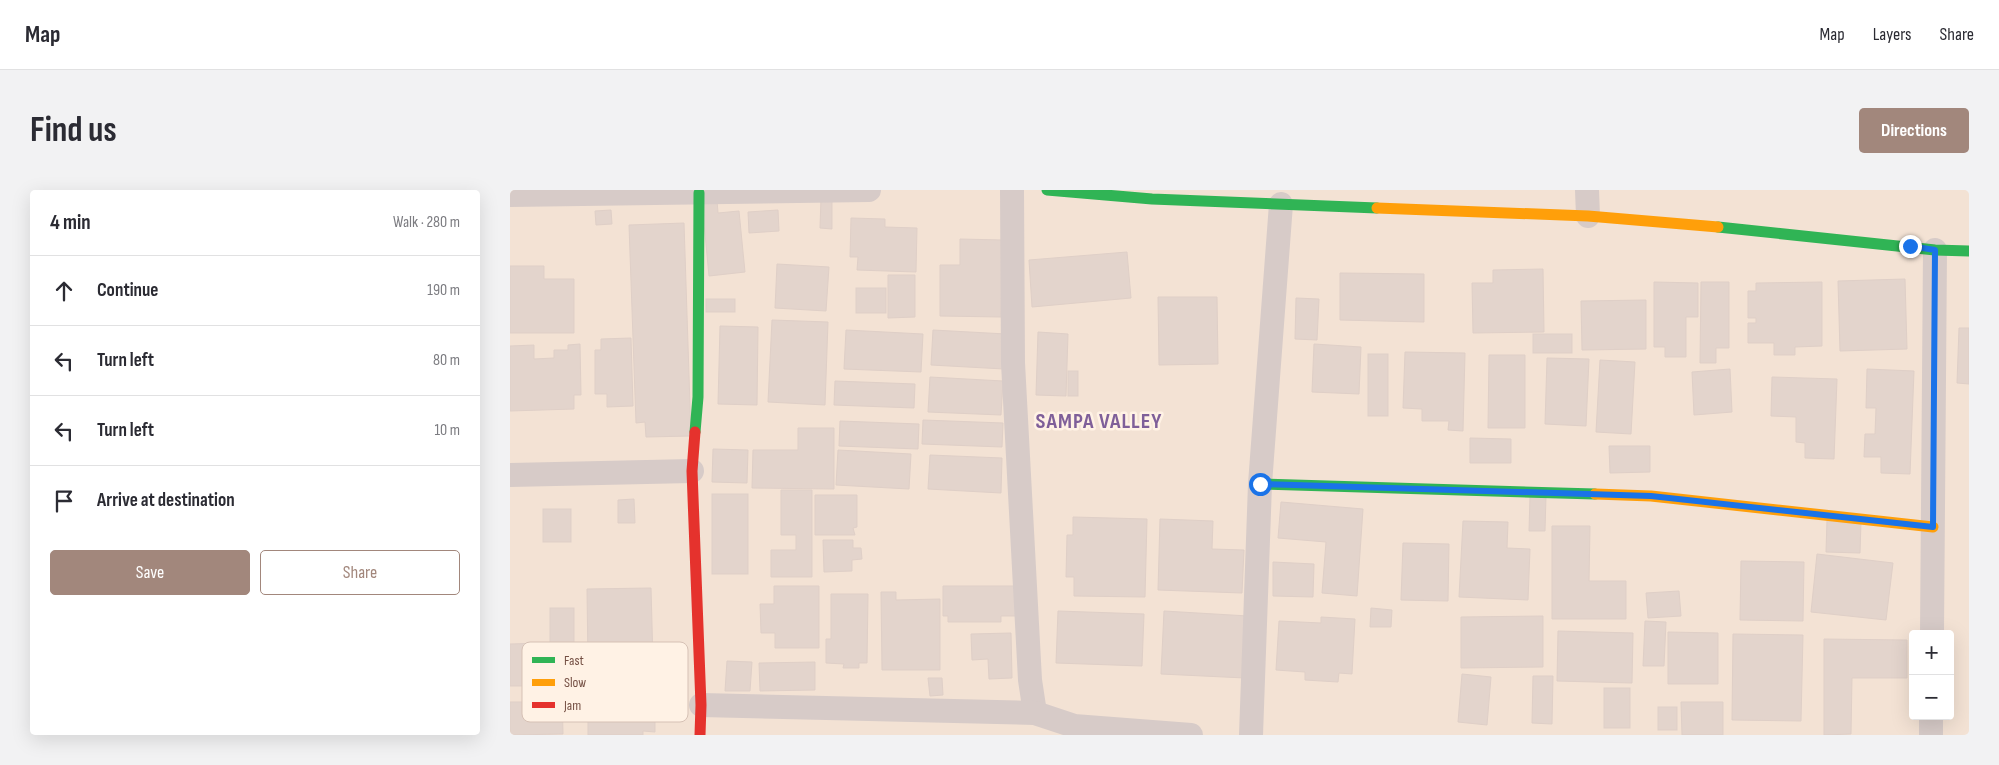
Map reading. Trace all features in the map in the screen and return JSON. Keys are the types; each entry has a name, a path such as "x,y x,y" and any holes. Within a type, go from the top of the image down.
{"street":[{"path":"510,195 700,194 868,190"},
{"path":"1012,190 1014,363 1030,671 1035,713"},
{"path":"1047,190 1152,199 1588,216 1696,225 1935,250 1969,251"},
{"path":"1587,190 1588,216"},
{"path":"700,194 698,397 692,471 701,706 700,735"},
{"path":"1251,735 1260,484 1282,204"},
{"path":"1932,630 1935,250"},
{"path":"510,474 692,471"},
{"path":"1260,484 1651,496 1933,527"},
{"path":"701,706 1035,713 1074,726 1191,735"},
{"path":"1931,720 1931,735"}],"shaded area":[{"path":"510,190 1969,190 1969,735 510,735"}],"building":[{"path":"821,198 832,198 832,229 820,228"},
{"path":"717,200 718,213 739,211 745,272 709,276 702,202"},
{"path":"611,210 612,224 596,225 595,211"},
{"path":"778,210 779,231 749,233 748,212"},
{"path":"851,218 885,219 885,227 917,228 916,272 857,270 858,257 850,257"},
{"path":"684,223 691,436 646,437 645,422 636,423 629,225"},
{"path":"960,239 1003,240 1001,317 940,316 940,265 960,265"},
{"path":"1127,252 1131,298 1032,307 1029,260"},
{"path":"777,264 829,267 826,311 775,308"},
{"path":"510,266 544,266 544,279 574,279 574,333 510,333"},
{"path":"1543,269 1544,332 1473,333 1472,283 1493,283 1493,270"},
{"path":"1340,273 1424,274 1424,322 1340,320"},
{"path":"888,275 915,275 915,317 888,318"},
{"path":"1905,279 1907,349 1840,351 1838,281"},
{"path":"1654,282 1698,283 1698,317 1686,317 1686,357 1665,357 1665,347 1654,347"},
{"path":"1701,282 1729,282 1729,348 1716,348 1716,363 1700,363"},
{"path":"1822,282 1822,346 1795,347 1795,355 1774,355 1774,343 1748,343 1748,323 1756,323 1756,318 1748,318 1748,291 1756,291 1756,283"},
{"path":"856,288 886,288 886,313 856,313"},
{"path":"1158,297 1217,297 1218,364 1159,365"},
{"path":"1296,298 1319,299 1317,340 1295,339"},
{"path":"706,299 735,299 735,312 706,312"},
{"path":"1646,300 1646,349 1582,350 1581,301"},
{"path":"772,320 828,322 825,405 768,402"},
{"path":"720,326 758,327 757,405 718,404"},
{"path":"1959,328 1969,328 1969,384 1957,383"},
{"path":"846,330 923,334 921,372 844,369"},
{"path":"933,330 1006,334 1004,369 931,365"},
{"path":"1038,332 1068,334 1066,396 1036,395"},
{"path":"1533,334 1572,334 1572,353 1533,353"},
{"path":"631,338 633,406 607,407 607,394 595,394 595,350 601,350 601,339"},
{"path":"580,344 581,395 574,395 574,409 510,411 510,346 534,345 534,359 554,358 554,350 568,350 568,345"},
{"path":"1314,344 1361,347 1359,394 1312,392"},
{"path":"1405,352 1465,353 1463,431 1448,430 1449,421 1422,421 1422,409 1403,408"},
{"path":"1368,354 1388,354 1388,416 1368,416"},
{"path":"1489,355 1525,355 1525,428 1488,428"},
{"path":"1547,358 1589,359 1586,426 1545,424"},
{"path":"1600,360 1635,362 1631,434 1596,432"},
{"path":"1730,369 1732,412 1694,415 1692,372"},
{"path":"1867,369 1914,371 1910,474 1881,473 1881,457 1864,457 1865,434 1875,434 1876,408 1866,408"},
{"path":"1068,371 1078,371 1078,396 1068,396"},
{"path":"930,377 1003,381 1001,415 928,412"},
{"path":"1772,377 1837,379 1834,459 1805,458 1805,443 1796,442 1796,417 1771,416"},
{"path":"835,381 915,384 914,408 834,405"},
{"path":"923,420 1003,423 1002,447 922,444"},
{"path":"840,421 919,424 918,449 839,446"},
{"path":"798,428 834,428 834,489 752,488 753,450 798,450"},
{"path":"1470,438 1511,439 1511,463 1470,463"},
{"path":"1609,446 1650,446 1650,472 1610,473"},
{"path":"713,449 748,450 747,483 712,482"},
{"path":"838,450 911,454 909,489 836,485"},
{"path":"930,455 1002,458 1001,493 928,489"},
{"path":"781,490 812,490 812,577 771,577 771,550 796,550 796,535 781,535"},
{"path":"712,494 748,494 748,574 712,574"},
{"path":"815,495 857,495 857,527 853,528 855,535 815,535"},
{"path":"1530,496 1546,496 1545,531 1529,531"},
{"path":"634,499 635,523 618,523 618,500"},
{"path":"1281,502 1363,509 1357,596 1322,593 1326,542 1278,538"},
{"path":"543,509 571,509 571,542 543,542"},
{"path":"1073,517 1147,519 1145,597 1074,596 1074,577 1066,577 1067,535 1073,535"},
{"path":"1160,519 1213,521 1212,549 1244,550 1242,593 1158,590"},
{"path":"1827,520 1861,521 1860,553 1826,552"},
{"path":"1463,521 1508,522 1507,548 1530,549 1528,600 1459,597"},
{"path":"1552,526 1590,526 1589,581 1626,581 1626,619 1552,619"},
{"path":"823,540 853,540 853,548 861,548 862,559 852,560 852,571 824,572"},
{"path":"1403,543 1449,544 1448,601 1401,600"},
{"path":"1817,554 1893,563 1886,620 1811,612"},
{"path":"1741,561 1804,562 1803,621 1740,620"},
{"path":"1273,562 1314,564 1313,597 1273,596"},
{"path":"774,586 819,586 819,648 775,648 775,633 761,633 760,604 774,604"},
{"path":"943,586 1018,586 1018,616 1001,616 1001,622 948,622 948,616 943,616"},
{"path":"651,588 652,642 588,642 587,589"},
{"path":"1679,591 1681,616 1648,618 1646,593"},
{"path":"881,592 896,592 896,600 940,599 940,670 882,670"},
{"path":"831,594 868,594 867,663 859,663 859,668 843,668 844,664 826,663 826,639 831,639"},
{"path":"550,608 574,608 574,642 550,642"},
{"path":"1371,608 1392,610 1391,627 1370,627"},
{"path":"1058,611 1144,614 1142,666 1056,663"},
{"path":"1164,611 1248,616 1245,678 1161,674"},
{"path":"1543,616 1543,667 1461,668 1461,617"},
{"path":"1321,617 1355,619 1352,674 1339,673 1338,682 1305,680 1305,672 1276,670 1279,621 1321,623"},
{"path":"1645,621 1666,622 1664,666 1643,666"},
{"path":"1558,631 1633,633 1632,683 1557,681"},
{"path":"1668,632 1718,633 1718,684 1668,684"},
{"path":"1011,633 1012,678 989,679 988,659 972,660 971,634"},
{"path":"1733,634 1803,635 1801,721 1732,720"},
{"path":"1824,639 1907,640 1907,678 1852,678 1851,734 1824,735"},
{"path":"510,644 522,644 522,686 510,686"},
{"path":"727,661 752,662 750,691 725,691"},
{"path":"815,662 815,690 760,691 759,663"},
{"path":"1462,674 1491,677 1487,725 1458,722"},
{"path":"1533,676 1553,676 1552,724 1532,723"},
{"path":"928,678 942,678 943,695 930,696"},
{"path":"1604,688 1630,688 1630,728 1604,728"},
{"path":"510,702 522,702 522,722 563,722 563,734 510,735"},
{"path":"1681,702 1723,702 1723,735 1682,735"},
{"path":"1658,707 1677,707 1677,730 1658,730"},
{"path":"588,722 655,722 655,732 643,731 643,735 588,735"}],"traffic: fast":[{"path":"1047,190 1152,199 1377,208"},
{"path":"695,432 698,397 699,193"},
{"path":"1718,227 1935,250 1969,251"},
{"path":"1260,484 1595,494"}],"traffic: slow":[{"path":"1377,208 1588,216 1718,227"},
{"path":"1595,494 1651,496 1933,527"}],"traffic: jam":[{"path":"695,432 692,471 701,705 700,735"}],"district":[{"name":"SAMPA VALLEY","path":"1099,421"}],"route":[{"path":"1260,484 1651,496 1933,527 1935,250 1910,246"}]}
